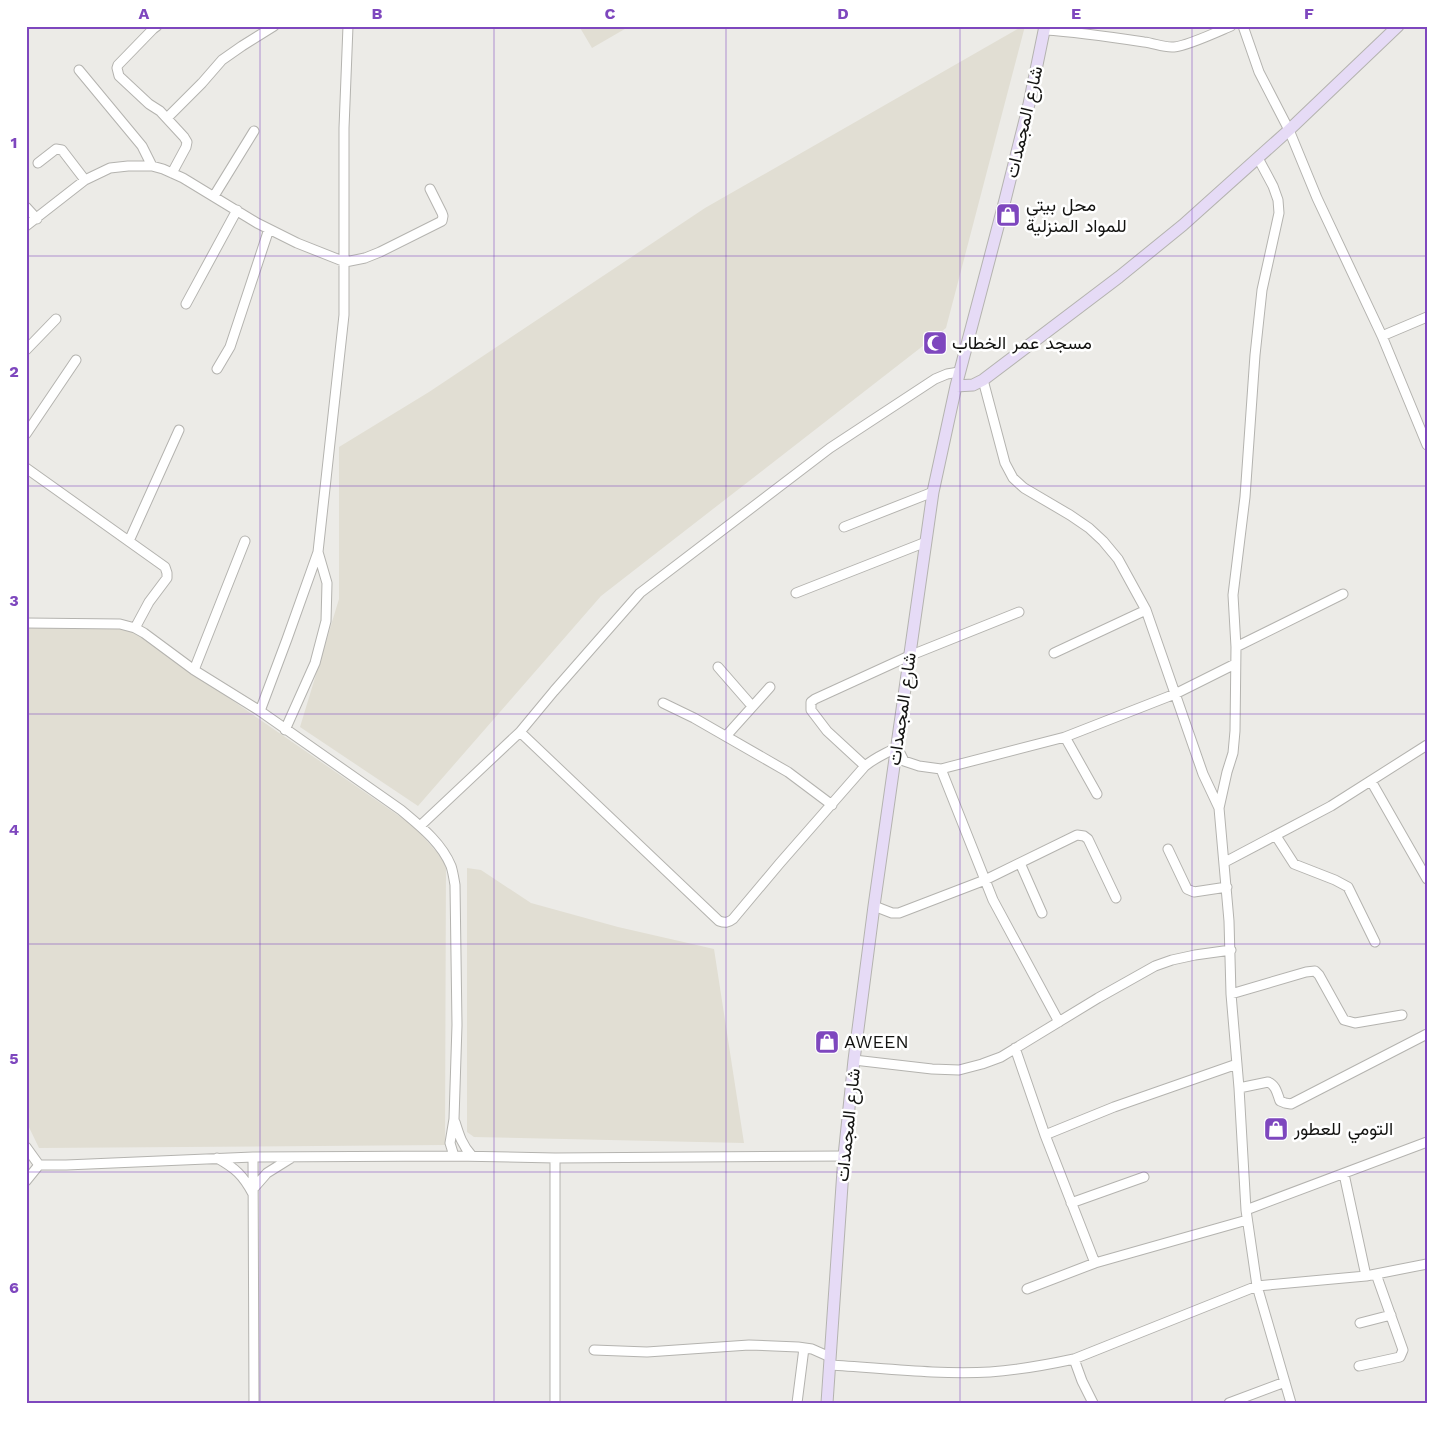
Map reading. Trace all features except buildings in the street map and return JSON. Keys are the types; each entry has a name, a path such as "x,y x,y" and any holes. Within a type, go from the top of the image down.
{"main road":[{"path":"956,386 973,385 983,380 1119,277 1183,225 1289,130 1398,26"},
{"name":"شارع المجمدات","path":"828,1403 844,1156 854,1060 933,492 959,372 1006,200 1045,28"}],"street":[{"path":"167,118 222,60 274,26"},
{"path":"260,710 318,552 344,316 344,128 348,26"},
{"path":"1045,28 1151,42 1174,47 1231,26"},
{"path":"1243,26 1259,72 1289,130 1318,198 1382,336 1427,445"},
{"path":"154,27 118,65 118,72 119,76 138,94 167,118 187,142 172,173"},
{"path":"79,70 142,146 152,166"},
{"path":"214,196 254,131"},
{"path":"38,163 56,149 62,150 85,180"},
{"path":"1219,808 1233,753 1235,731 1236,648 1233,595 1245,497 1262,290 1279,214 1278,200 1273,186 1258,158"},
{"path":"26,226 85,180 110,168 152,166 183,178 297,243 345,262 365,258 380,252 442,220 442,213 430,189"},
{"path":"26,207 37,219"},
{"path":"186,304 238,210"},
{"path":"217,368 230,347 270,229"},
{"path":"1382,336 1427,317"},
{"path":"26,350 56,319"},
{"path":"26,434 76,360"},
{"path":"420,826 520,732 640,593 830,448 935,379 959,372"},
{"path":"983,380 1004,463 1013,478 1024,488 1089,528 1118,559 1146,610 1203,774 1219,808 1227,887 1231,950 1231,994 1240,1088 1247,1215 1257,1286 1291,1403"},
{"path":"130,541 179,430"},
{"path":"26,468 165,567 167,578 149,602 135,628"},
{"path":"844,527 933,492"},
{"path":"194,670 245,541"},
{"path":"796,593 926,542"},
{"path":"286,730 315,663 326,621 327,583 318,552"},
{"path":"1236,648 1343,594"},
{"path":"1054,653 1146,610"},
{"path":"865,766 827,731 811,710 811,702 814,699 910,656 1019,612"},
{"path":"26,623 120,624 135,628 194,670 260,710 401,810 441,848 451,866 455,885 457,1025 454,1119 450,1143 454,1156"},
{"path":"520,732 719,921 724,923 733,920 865,766 876,757 886,754 897,747 904,761 919,766 941,768 1065,737 1175,694 1235,664"},
{"path":"718,667 752,706"},
{"path":"726,736 770,687"},
{"path":"663,703 694,718 788,772 832,805"},
{"path":"1065,737 1097,794"},
{"path":"1225,862 1331,806 1427,745"},
{"path":"941,768 993,900 1059,1022"},
{"path":"1371,781 1427,879"},
{"path":"874,906 892,913 899,913 985,880 1077,835 1088,839 1116,898"},
{"path":"1276,836 1294,864 1348,887 1375,942"},
{"path":"1168,849 1187,889 1190,891 1227,887"},
{"path":"1020,862 1042,913"},
{"path":"854,1060 932,1069 959,1070 982,1064 1001,1056 1105,993 1155,966 1195,955 1231,950"},
{"path":"1231,994 1315,971 1344,1020 1355,1023 1402,1015"},
{"path":"1240,1088 1268,1082 1275,1087 1280,1101 1291,1104 1427,1034"},
{"path":"1015,1048 1045,1135 1095,1263"},
{"path":"1045,1135 1114,1107 1237,1064"},
{"path":"454,1119 461,1140 472,1156"},
{"path":"1027,1289 1095,1263 1247,1215 1307,1186 1427,1142"},
{"path":"26,1146 39,1165 49,1166 253,1157 472,1156 555,1158 844,1156"},
{"path":"253,1157 254,1403"},
{"path":"253,1192 267,1173 294,1157"},
{"path":"216,1158 241,1175 253,1192"},
{"path":"554,1403 555,1158"},
{"path":"26,1181 39,1165"},
{"path":"1344,1174 1371,1275 1391,1315 1403,1350 1400,1357 1359,1366"},
{"path":"1071,1203 1144,1177"},
{"path":"594,1350 648,1352 749,1345 804,1348 812,1350 830,1361 970,1372 1017,1369 1074,1359 1257,1286 1371,1275 1427,1264"},
{"path":"1360,1323 1391,1315"},
{"path":"797,1403 804,1348"},
{"path":"1074,1359 1093,1403"},
{"path":"1229,1403 1285,1382"}],"shaded area":[{"path":"579,26 630,26 592,48"},
{"path":"1025,26 946,328 601,596 418,806 300,727 339,599 339,447 429,392 705,208"},
{"path":"125,626 415,827 446,863 445,1145 39,1148 26,1121 26,627"},
{"path":"467,868 481,870 531,903 618,927 714,949 744,1143 474,1137 467,1132"}],"place":[{"name":"محل بيتي للمواد المنزلية","path":"1008,215"},
{"name":"مسجد عمر الخطاب","path":"935,343"},
{"name":"AWEEN","path":"827,1042"},
{"name":"التومي للعطور","path":"1276,1129"}]}
